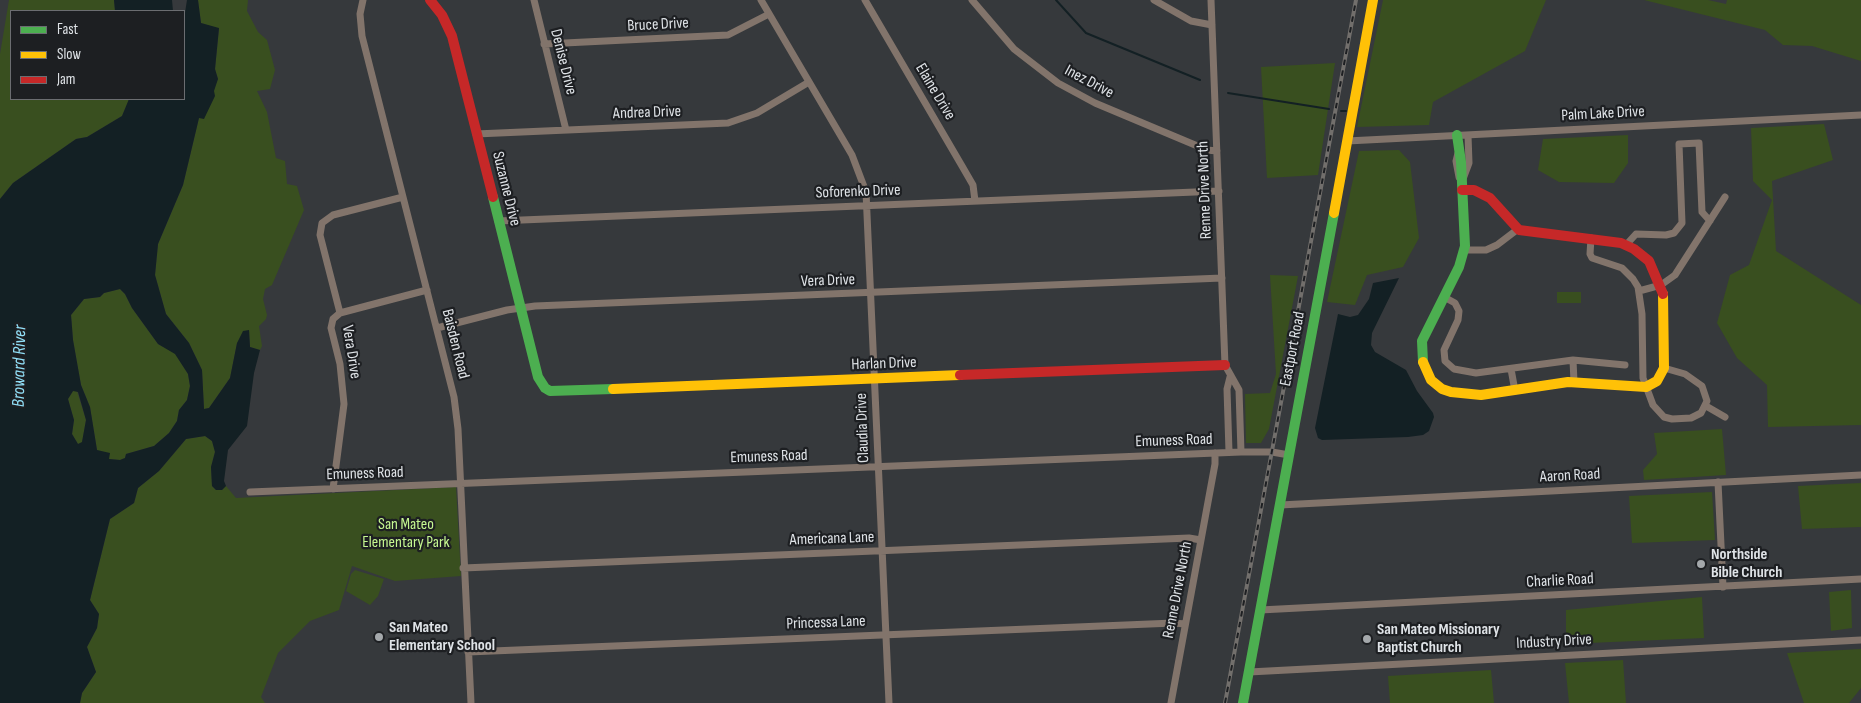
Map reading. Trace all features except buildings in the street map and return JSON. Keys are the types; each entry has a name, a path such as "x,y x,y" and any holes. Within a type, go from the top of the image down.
{"street":[{"name":"Baisden Road","path":"363,0 360,14 362,36 437,328 456,411 471,703"},
{"name":"Suzanne Drive","path":"430,0 442,15 452,36 538,377 546,388"},
{"name":"Denise Drive","path":"534,0 566,130"},
{"name":"Claudia Drive","path":"761,0 859,170 868,205 888,703"},
{"name":"Elaine Drive","path":"865,0 973,185 975,200"},
{"name":"Inez Drive","path":"972,0 1014,49 1036,68 1066,88 1095,103 1207,150 1217,151"},
{"path":"1154,0 1191,22 1212,25"},
{"name":"Renne Drive North","path":"1210,0 1225,365 1238,390 1241,452"},
{"name":"Eastport Road","path":"1243,703 1373,0"},
{"name":"Bruce Drive","path":"544,44 728,35 769,14"},
{"name":"Andrea Drive","path":"476,134 728,123 758,113 809,82"},
{"name":"Palm Lake Drive","path":"1347,141 1861,115"},
{"path":"1457,135 1465,250 1422,341 1422,360 1430,380 1442,389 1463,394 1481,395 1574,382 1636,388 1646,387 1657,380 1664,368 1663,294 1661,285 1649,261 1626,245 1591,238 1527,233 1518,229 1490,198 1462,186"},
{"path":"1462,186 1469,163 1468,135"},
{"path":"1626,245 1636,234 1666,235 1674,233 1682,224 1679,144 1699,143 1702,212 1710,221"},
{"name":"Soforenko Drive","path":"498,221 1219,191"},
{"path":"340,313 320,235 322,223 333,215 403,197"},
{"path":"1639,291 1661,285 1675,275 1725,197"},
{"path":"1465,250 1486,250 1497,245 1518,229"},
{"path":"1591,238 1590,254 1592,258 1622,268 1633,279 1639,291 1644,378 1653,405 1664,417 1672,419 1691,418 1701,412 1706,406 1707,396 1702,386 1684,374 1664,368"},
{"name":"Vera Drive","path":"437,328 521,308 1222,278"},
{"name":"Vera Drive","path":"333,490 344,404 343,380 331,323 340,313 427,290"},
{"path":"1444,297 1455,303 1459,311 1458,320 1444,350 1448,365 1463,372 1511,369 1572,360 1625,365"},
{"path":"1572,360 1574,382"},
{"name":"Harlan Drive","path":"546,388 557,392 1225,365"},
{"path":"1511,369 1514,391"},
{"name":"Renne Drive North","path":"1229,452 1227,389 1230,377"},
{"path":"1706,406 1726,417"},
{"name":"Emuness Road","path":"250,492 1229,452 1272,452 1289,455"},
{"name":"Renne Drive North","path":"1171,703 1215,464 1215,453"},
{"name":"Aaron Road","path":"1280,505 1861,475"},
{"path":"1718,482 1723,587"},
{"name":"Americana Lane","path":"463,568 1189,538 1201,540"},
{"name":"Charlie Road","path":"1260,610 1861,579"},
{"name":"Princessa Lane","path":"468,652 1185,624"},
{"name":"Industry Drive","path":"1248,672 1861,640"}],"green space":[{"path":"9,0 114,0 115,10 10,10 10,100 129,100 122,116 87,137 76,139 13,183 0,199 0,54"},
{"path":"198,0 248,0 247,11 258,32 267,40 275,70 270,89 257,91 267,112 276,158 285,161 287,184 297,186 304,210 272,285 265,289 263,299 267,315 266,319 259,326 262,346 260,350 250,347 249,331 237,343 230,378 209,408 204,409 202,370 189,343 166,314 155,275 158,244 183,185 199,118 218,79 215,69 219,29 201,23"},
{"path":"1383,0 1546,0 1525,51 1433,102 1429,125 1357,127"},
{"path":"1644,0 1708,0 1726,4 1727,0 1861,0 1861,61 1812,46 1783,45 1765,30"},
{"path":"1335,63 1318,175 1267,178 1261,67"},
{"path":"1824,124 1833,160 1772,181 1776,251 1861,305 1861,425 1768,427 1767,385 1737,358 1717,323 1730,275 1749,265 1772,200 1753,181 1751,128"},
{"path":"1628,135 1628,163 1614,183 1559,182 1538,170 1543,139"},
{"path":"1399,150 1410,162 1419,238 1403,267 1367,275 1355,305 1327,302 1359,151"},
{"path":"1270,275 1298,276 1269,429 1261,443 1246,443 1245,394 1270,393 1276,374"},
{"path":"120,289 158,344 175,353 188,374 190,386 187,400 179,410 177,421 169,433 154,446 126,454 125,458 120,460 109,459 97,450 90,407 81,385 73,340 71,315 84,299 100,297 104,293"},
{"path":"1557,292 1581,292 1581,303 1557,303"},
{"path":"73,391 77,391 86,420 82,443 78,444 72,434 74,420 68,399"},
{"path":"1722,429 1726,475 1644,480 1643,470 1657,454 1654,433"},
{"name":"San Mateo Elementary Park","path":"205,436 212,441 215,452 211,467 212,486 216,490 222,490 226,486 236,498 456,487 461,576 395,581 352,566 339,610 310,621 278,653 261,697 265,703 80,703 82,693 96,672 87,647 97,628 99,614 90,600 110,519 134,503 138,488 159,471 186,439"},
{"path":"1861,483 1861,527 1802,529 1798,486"},
{"path":"1712,492 1715,540 1632,543 1629,496"},
{"path":"355,570 384,579 378,596 370,605 346,591 351,574"},
{"path":"1851,590 1852,628 1831,631 1829,592"},
{"path":"1702,597 1704,638 1566,644 1566,610"},
{"path":"1861,649 1861,688 1849,703 1804,703 1787,653"},
{"path":"1623,660 1626,703 1569,703 1565,663"},
{"path":"1491,670 1494,703 1390,703 1388,676"}],"water":[{"path":"114,0 172,0 173,10 115,10"},
{"name":"Broward River","path":"187,0 198,0 201,23 219,28 215,69 218,79 214,91 215,96 204,119 199,118 183,185 158,244 155,275 166,314 189,343 202,370 204,409 209,408 230,378 237,343 243,331 249,330 250,347 260,350 254,373 247,426 228,450 224,481 226,486 222,490 216,490 212,486 211,467 215,452 212,441 205,436 186,439 159,471 138,488 134,503 110,519 90,600 99,614 97,628 87,647 96,672 82,693 80,703 0,703 0,199 13,183 76,139 87,137 122,116 129,100 185,100 185,13","holes":["120,289 125,294 132,308 158,344 175,354 188,374 190,386 187,400 179,410 177,421 169,433 154,446 126,454 125,458 120,460 109,459 110,453 97,450 90,407 81,385 73,340 71,315 84,299 100,297 104,293","73,391 78,392 86,420 82,442 78,444 72,434 74,420 68,399"]},
{"path":"1399,278 1372,333 1371,345 1375,352 1406,370 1417,391 1433,413 1434,417 1429,431 1423,435 1408,437 1322,440 1318,438 1315,428 1338,314 1350,317 1358,315 1369,299 1373,283"}],"waterway":[{"path":"1056,0 1086,33 1200,80"},
{"path":"1228,93 1329,109"},
{"path":"1341,111 1346,111"}],"railway":[{"path":"1225,703 1356,0"}],"traffic: fast":[{"path":"1423,362 1422,341 1459,267 1465,246 1461,162 1457,135"},
{"path":"493,197 538,377 545,388 550,391 613,389"},
{"path":"1243,703 1334,213"}],"traffic: slow":[{"path":"1334,213 1373,0"},
{"path":"1423,362 1431,380 1442,389 1451,392 1481,395 1568,382 1646,387 1657,381 1664,368 1663,294"},
{"path":"613,389 960,375"}],"traffic: jam":[{"path":"430,0 442,15 452,36 493,197"},
{"path":"1462,190 1474,190 1490,198 1519,230 1621,243 1634,249 1649,261 1663,294"},
{"path":"960,375 1225,365"}],"place":[{"name":"Northside Bible Church","path":"1701,564"},
{"name":"San Mateo Elementary School","path":"379,637"},
{"name":"San Mateo Missionary Baptist Church","path":"1367,639"}]}
